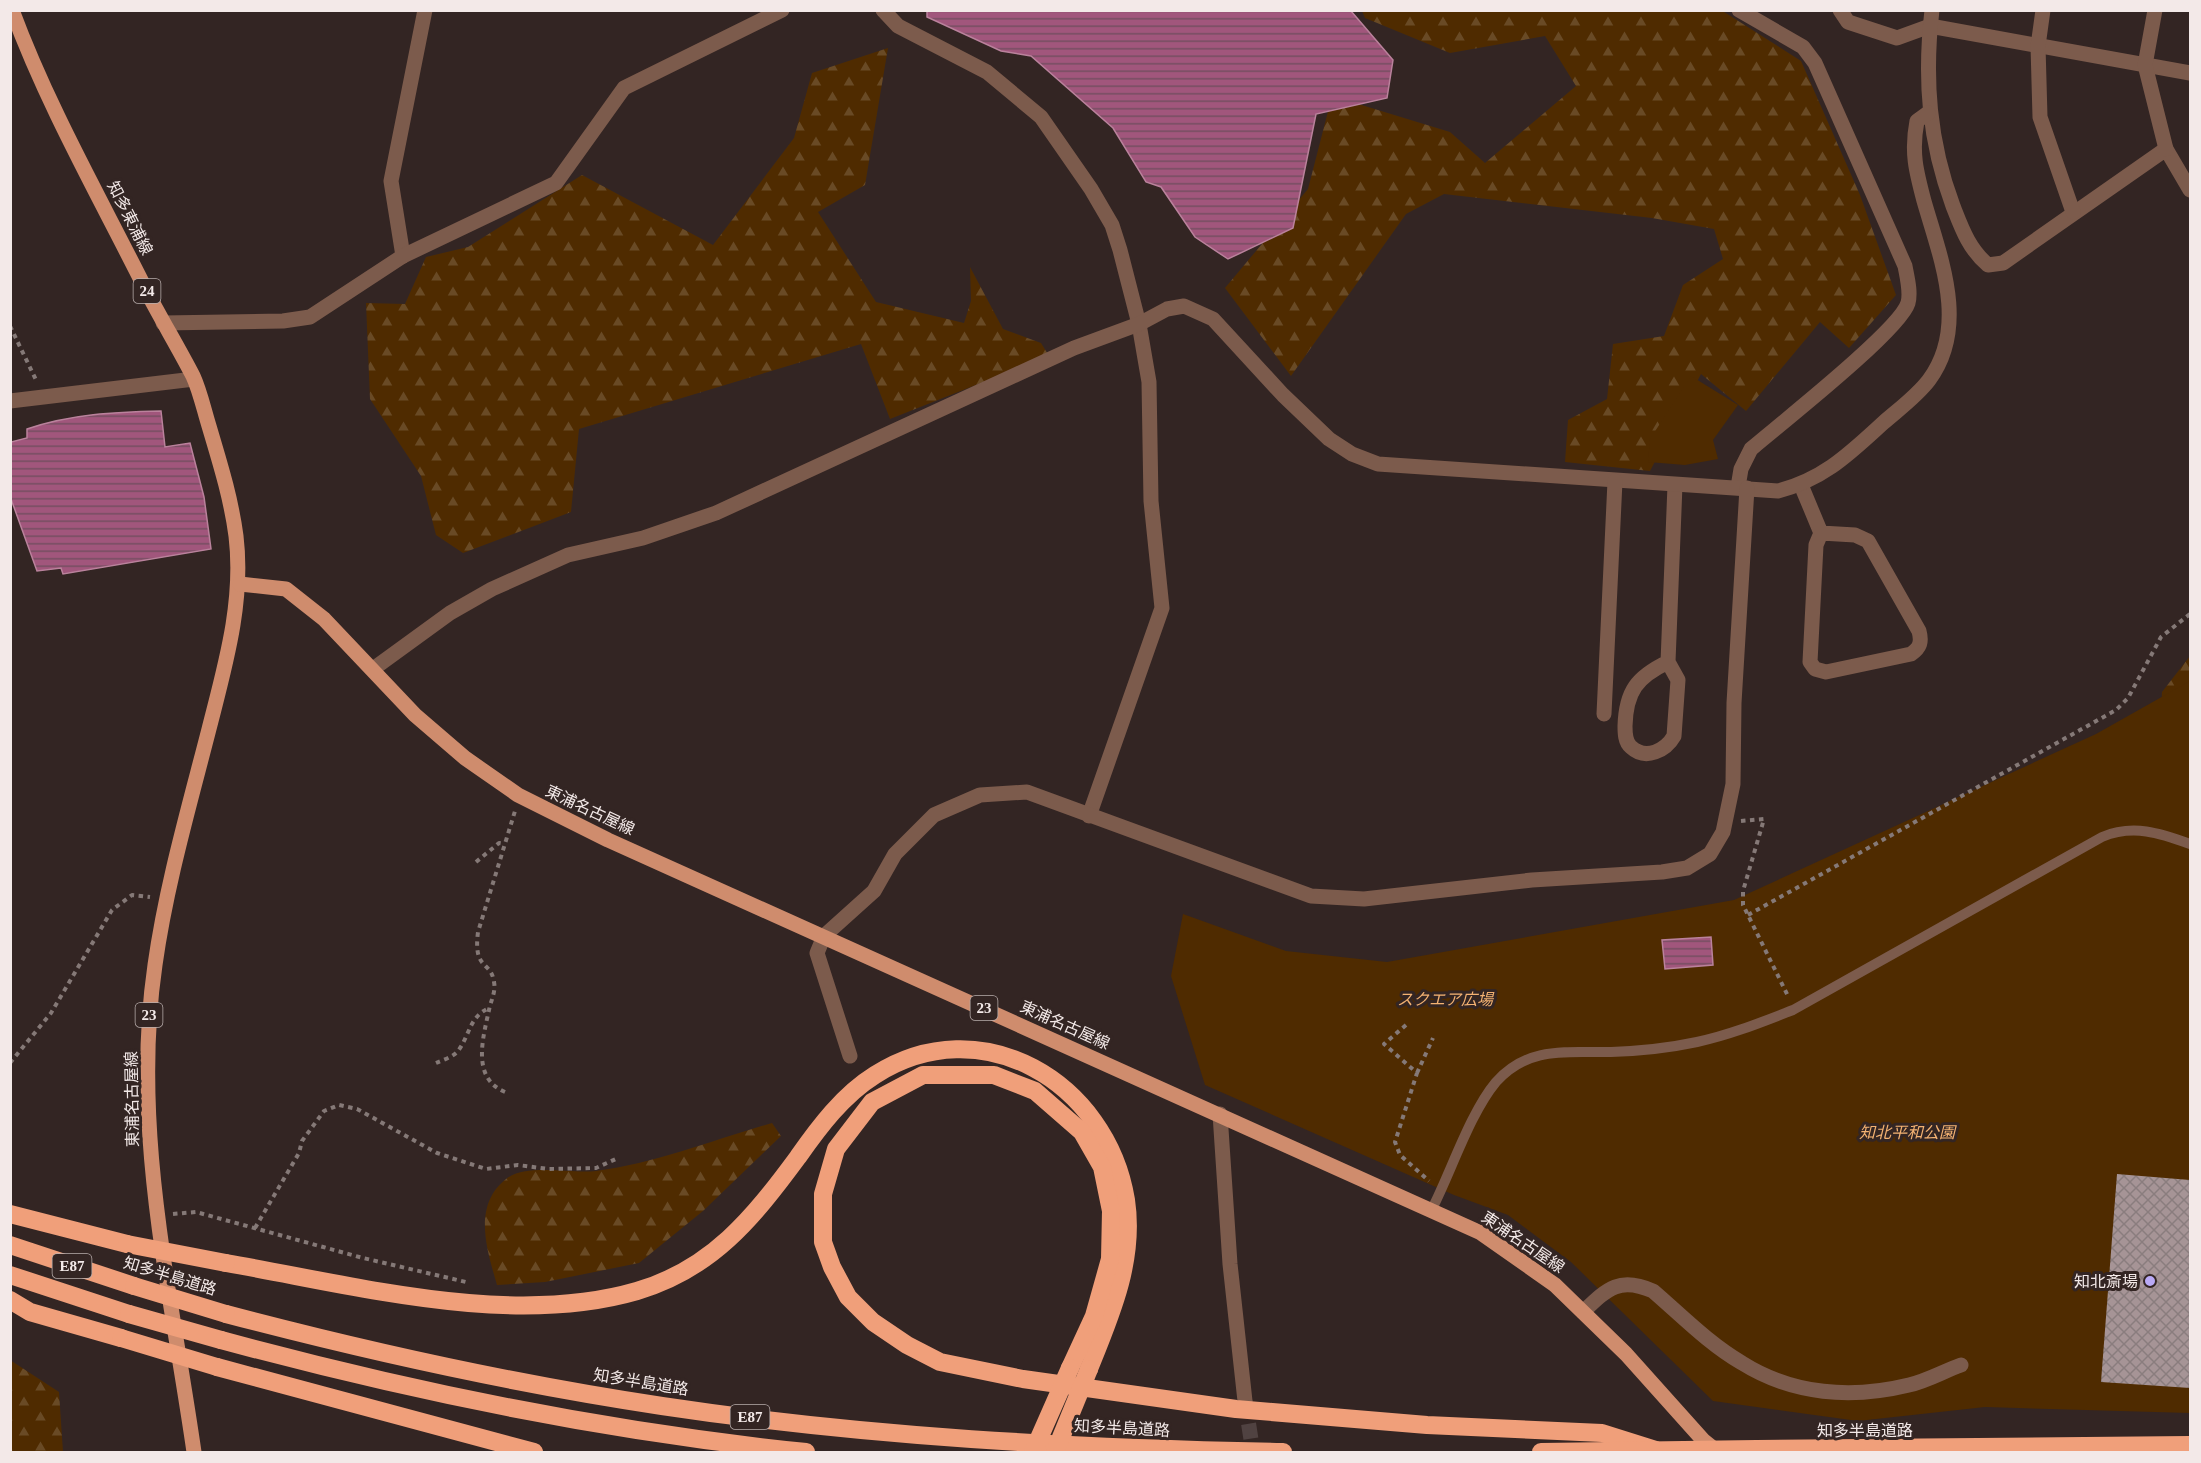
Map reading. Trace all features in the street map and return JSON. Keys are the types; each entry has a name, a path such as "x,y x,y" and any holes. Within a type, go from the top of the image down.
{"highway":[{"path":"10,1214 128,1244 459,1303 582,1304 639,1290 699,1264 746,1225 827,1117 874,1075 909,1058 940,1052 973,1050 1020,1059 1062,1084 1089,1113 1107,1142 1120,1174 1126,1201 1128,1237 1117,1299 1055,1452"},
{"path":"1033,1452 1070,1368 1094,1316 1110,1259 1111,1211 1102,1167 1082,1132 1035,1091 994,1076 923,1075 872,1102 836,1149 823,1194 824,1242 832,1267 848,1297 873,1322 907,1345 940,1362 1023,1379 1236,1409 1427,1425 1602,1433 1656,1450"},
{"name":"知多半島道路","path":"10,1245 226,1314 422,1361 684,1409 810,1425 939,1436 1092,1446 1282,1452"},
{"name":"E87","path":"10,1275 129,1314 221,1340 310,1364 489,1405 658,1434 806,1452"},
{"path":"10,1300 30,1312 217,1367 534,1452"},
{"name":"知多半島道路","path":"1541,1452 2190,1445"}],"main road":[{"name":"知多東浦線","path":"12,10 30,58 163,323 194,379 227,486 236,536 240,584"},
{"name":"東浦名古屋線","path":"194,1452 158,1215 149,1140 147,1065 151,993 168,900 226,663 240,584 286,590 324,619 423,722 465,758 518,795 608,840 1481,1233 1555,1285 1718,1452"}],"street":[{"path":"403,256 391,181 425,10"},
{"path":"163,323 283,321 310,317 403,256 556,183 624,88 782,10"},
{"path":"883,10 898,26 987,72 1041,117 1112,225 1139,324 1149,382 1150,501 1162,608 1089,816"},
{"path":"850,1056 816,953 824,936 874,891 895,854 934,815 980,795 1027,792 1311,896 1330,899 1364,899 1461,886 1687,868 1710,854 1725,822 1733,784 1741,469 1751,450 1880,338 1900,317 1908,303 1909,289 1905,267 1815,63 1803,46 1739,10"},
{"path":"1840,10 1848,22 1897,38 1930,26 2190,73"},
{"path":"1932,10 1928,112 1942,178 1973,252 1988,265 2002,264 2073,212 2166,149"},
{"path":"2043,10 2038,46 2040,117 2073,212"},
{"path":"2155,10 2145,65 2166,149 2190,190"},
{"path":"373,669 450,613 492,589 568,555 643,538 716,513 1074,348 1139,324 1167,309 1184,306 1198,310 1213,319 1283,395 1329,440 1352,454 1378,464 1778,490 1801,484 1833,467 1918,393 1931,378 1946,344 1951,323 1945,278 1916,171 1912,146 1917,121 1928,112"},
{"path":"10,401 194,379"},
{"path":"1604,714 1615,481"},
{"path":"1801,484 1821,532 1816,545 1810,662 1815,669 1826,672 1911,654 1917,650 1922,640 1919,631 1868,541 1855,535 1821,532"},
{"path":"1668,662 1650,671 1629,695 1625,736 1631,747 1643,753 1656,753 1670,743 1674,736 1678,680 1668,662 1675,485"},
{"path":"1220,1114 1230,1264 1245,1401"},
{"path":"1583,1312 1606,1290 1623,1284 1637,1284 1653,1291 1742,1364 1801,1388 1829,1393 1856,1394 1911,1385 1960,1365"}],"lane":[{"path":"1432,1209 1479,1110 1496,1083 1512,1068 1533,1057 1558,1050 1644,1050 1698,1042 1748,1027 1795,1008 2102,837 2119,830 2135,830 2166,835 2190,844"}],"path":[{"path":"10,326 36,381 38,398"},
{"path":"1748,915 2116,710 2128,698 2161,637 2190,614"},
{"path":"506,1092 494,1088 482,1066 489,1008 495,989 494,979 479,960 476,950 478,932 518,795"},
{"path":"1725,822 1764,819 1743,891 1743,905 1795,1008"},
{"path":"477,862 499,843 505,844"},
{"path":"10,1063 51,1013 112,910 132,896 168,900"},
{"path":"436,1063 458,1051 469,1026 489,1008"},
{"path":"1406,1025 1384,1044 1417,1073"},
{"path":"1433,1038 1417,1073 1395,1142 1400,1155 1441,1192"},
{"path":"255,1228 299,1153 302,1141 324,1111 339,1105 357,1109 437,1153 486,1169 518,1165 548,1169 596,1168 618,1158"},
{"path":"158,1215 196,1212 363,1258 478,1285"}],"green space":[{"path":"1721,10 1801,61 1860,195 1896,295 1849,348 1820,322 1746,411 1701,374 1650,471 1565,462 1568,420 1607,399 1613,344 1664,336 1683,285 1723,259 1714,229 1652,218 1444,194 1406,214 1291,376 1225,288 1308,189 1332,96 1450,132 1485,163 1576,86 1545,36 1450,53 1365,18 1362,11"},
{"path":"888,48 865,185 818,212 876,302 964,323 971,301 970,267 1003,329 1041,343 1049,356 890,419 861,344 579,429 571,512 463,553 436,535 421,476 370,399 366,303 405,304 426,257 468,247 582,175 713,245 794,138 812,73"},
{"path":"1691,376 1738,405 1713,440 1718,459 1685,465 1648,462 1650,439"},
{"path":"2190,656 2190,756 2159,747 2162,692"},
{"name":"知北平和公園","path":"2190,681 2190,1413 1985,1407 1858,1421 1713,1401 1571,1262 1508,1215 1454,1195 1205,1085 1171,976 1183,914 1286,951 1387,962 1734,900 2096,734"},
{"path":"772,1123 781,1136 703,1211 639,1263 545,1282 497,1285 486,1243 486,1215 495,1190 514,1174 536,1170 586,1172 641,1163"},
{"path":"10,1360 59,1392 63,1452 11,1452"}],"shaded area":[{"path":"927,11 1351,11 1393,60 1387,98 1316,114 1293,228 1228,259 1195,237 1161,187 1146,182 1113,128 1031,56 1001,51 927,17"},
{"path":"161,411 165,447 190,443 204,497 211,549 63,574 61,568 37,571 11,499 11,442 27,438 27,429 60,420 110,413"},
{"path":"1711,937 1713,965 1665,969 1662,940"}],"building":[{"name":"知北斎場","path":"2117,1174 2190,1180 2190,1388 2101,1382"}],"tunnel":[{"path":"1245,1401 1253,1452"}],"place":[{"name":"知北斎場","path":"2150,1281"}],"park label":[{"name":"スクエア広場","path":"1445,999"}]}
